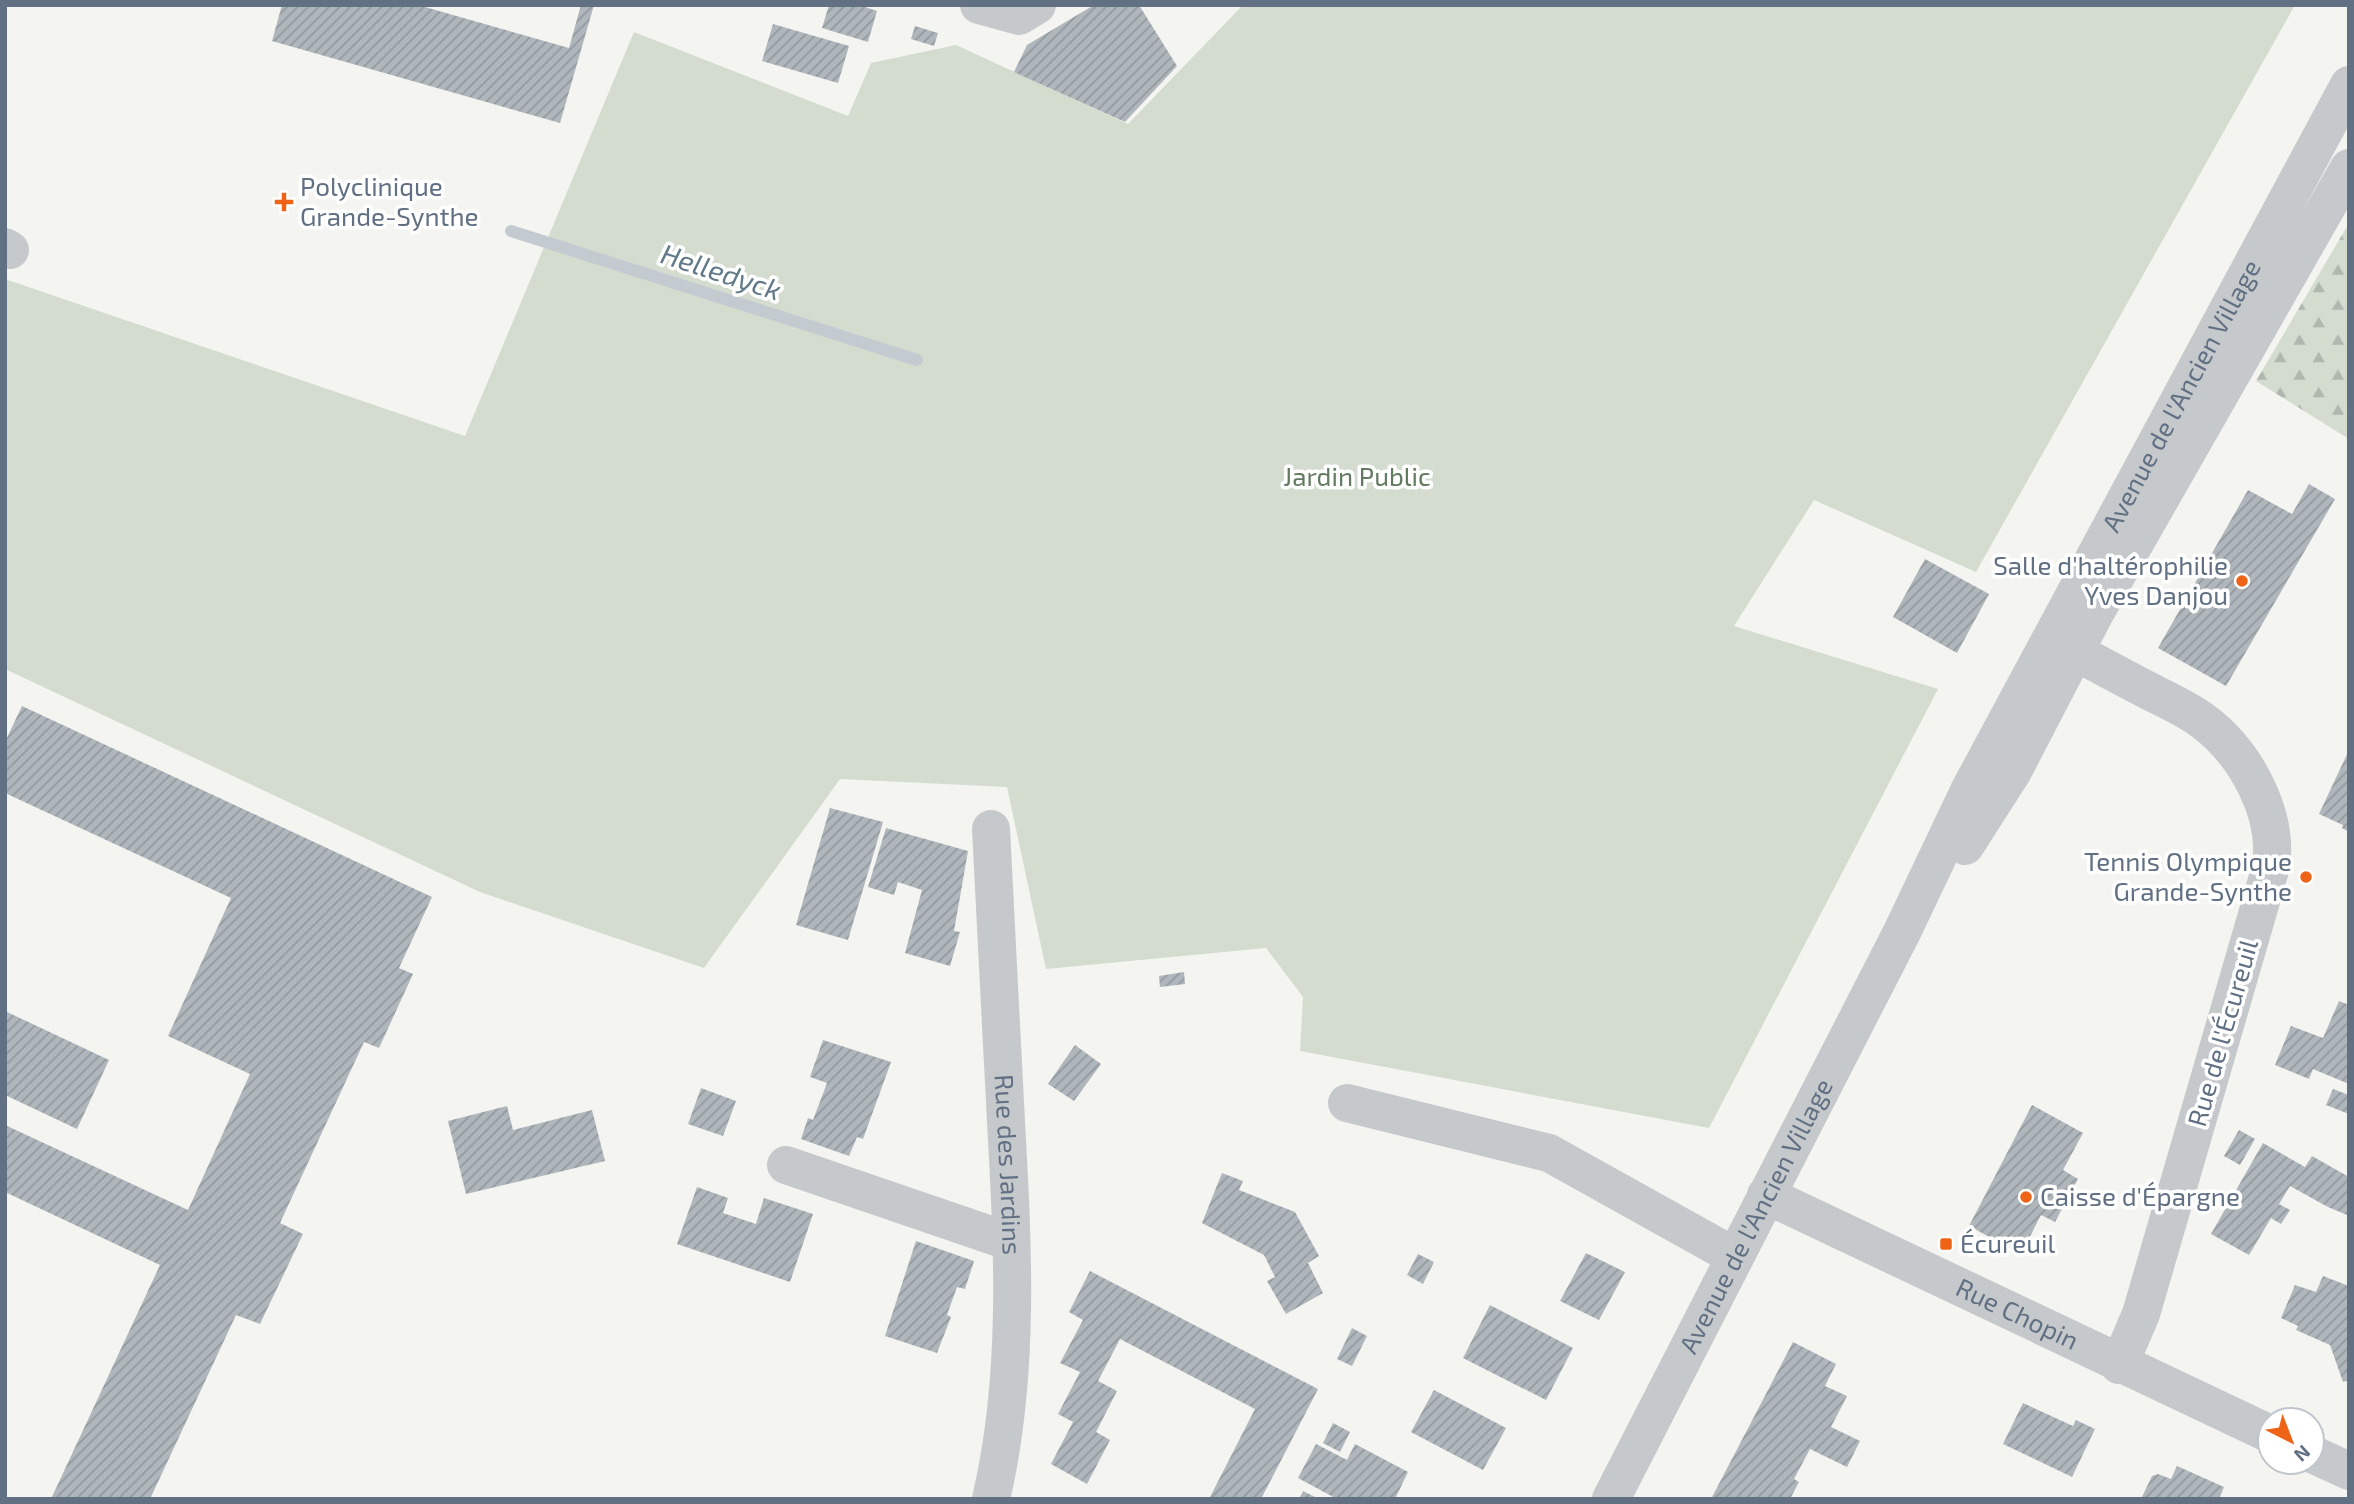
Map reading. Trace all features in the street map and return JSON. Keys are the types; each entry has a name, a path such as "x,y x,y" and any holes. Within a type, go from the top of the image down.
{"street":[{"path":"979,5 1019,16 1037,5"},
{"name":"Avenue de l'Ancien Village","path":"2063,645 2349,85"},
{"name":"Avenue de l'Ancien Village","path":"1611,1499 1902,933 1955,819 2181,459 2349,168"},
{"name":"Rue de l'Écureuil","path":"2063,645 2190,713 2216,733 2261,795 2272,824 2274,840 2270,870 2136,1331 2119,1365"},
{"name":"Rue des Jardins","path":"991,829 1011,1242 1010,1368 991,1499"},
{"path":"1347,1103 1549,1153 1734,1256"},
{"path":"786,1164 1011,1242"},
{"name":"Rue Chopin","path":"1766,1195 2119,1365 2256,1428"},
{"path":"2326,1460 2349,1471"}],"green space":[{"name":"Jardin Public","path":"1243,5 2295,5 1976,572 1814,500 1734,626 1938,689 1709,1128 1300,1051 1303,997 1266,948 1046,969 1007,787 840,779 704,968 480,892 5,669 5,279 465,436 634,32 848,116 871,63 956,45 1128,124"},
{"path":"2349,223 2349,439 2256,381"}],"building":[{"path":"282,5 418,5 569,48 581,5 594,5 560,123 272,41"},
{"path":"829,5 859,5 877,11 868,42 822,28"},
{"path":"1094,5 1139,5 1177,66 1125,122 1014,72 1027,45"},
{"path":"773,24 849,46 838,83 762,61"},
{"path":"915,26 938,33 934,46 911,39"},
{"name":"Salle d'haltérophilie Yves Danjou","path":"2309,484 2335,499 2226,686 2158,648 2248,490 2292,514"},
{"path":"1925,559 1989,594 1957,653 1893,617"},
{"path":"22,706 432,897 399,968 413,974 379,1048 364,1042 280,1223 303,1234 260,1324 236,1315 150,1499 51,1499 160,1265 5,1192 5,1125 188,1210 250,1074 168,1036 231,898 5,793 5,742"},
{"path":"2349,750 2349,832 2342,828 2343,825 2319,814"},
{"path":"830,808 883,822 848,940 796,925"},
{"path":"886,828 968,851 954,931 960,932 950,966 905,953 922,890 898,882 894,895 868,887"},
{"path":"1184,972 1185,984 1160,987 1159,976"},
{"path":"2339,1001 2349,1005 2349,1084 2313,1069 2309,1079 2275,1065 2291,1026 2323,1038"},
{"path":"5,1011 109,1060 77,1129 5,1095"},
{"path":"823,1040 891,1062 863,1139 857,1137 849,1156 801,1139 808,1118 813,1120 827,1083 810,1077"},
{"path":"1075,1045 1101,1064 1074,1101 1048,1084"},
{"path":"701,1088 736,1101 723,1136 688,1124"},
{"path":"2333,1089 2349,1095 2349,1114 2326,1105"},
{"name":"Caisse d'Épargne","path":"2032,1105 2083,1133 2063,1170 2078,1179 2055,1222 2041,1215 2021,1254 1969,1226"},
{"path":"507,1106 513,1130 592,1110 605,1161 466,1194 448,1121"},
{"path":"2239,1130 2255,1139 2240,1165 2224,1156"},
{"path":"2263,1143 2305,1167 2312,1156 2349,1177 2349,1210 2347,1215 2290,1186 2279,1204 2290,1210 2281,1224 2271,1218 2249,1255 2211,1234"},
{"path":"1222,1173 1243,1181 1239,1190 1295,1212 1319,1256 1308,1263 1323,1293 1286,1314 1267,1281 1275,1277 1264,1255 1202,1223"},
{"path":"697,1187 728,1198 723,1213 756,1224 764,1198 813,1214 790,1282 677,1244"},
{"path":"916,1241 974,1261 965,1289 957,1287 947,1315 951,1317 937,1353 885,1336"},
{"path":"1586,1253 1625,1272 1599,1320 1560,1301"},
{"path":"1418,1254 1434,1262 1423,1284 1407,1275"},
{"path":"1090,1271 1318,1389 1261,1499 1209,1499 1255,1409 1120,1339 1098,1381 1117,1391 1096,1432 1110,1440 1087,1484 1051,1464 1073,1422 1058,1414 1080,1372 1060,1363 1083,1320 1069,1312"},
{"path":"2323,1276 2349,1286 2349,1380 2343,1382 2330,1345 2296,1330 2298,1326 2281,1318 2295,1285 2316,1292"},
{"path":"1490,1305 1573,1348 1546,1400 1463,1358"},
{"path":"1352,1328 1367,1336 1352,1366 1337,1359"},
{"path":"1793,1342 1836,1364 1825,1386 1847,1396 1831,1427 1860,1441 1847,1467 1810,1449 1794,1479 1799,1482 1790,1499 1711,1499"},
{"path":"1434,1390 1506,1428 1483,1470 1411,1432"},
{"path":"2023,1403 2073,1426 2076,1420 2095,1429 2072,1477 2003,1444"},
{"path":"1333,1423 1350,1432 1340,1452 1323,1443"},
{"path":"1316,1444 1347,1460 1355,1444 1408,1472 1395,1499 1337,1499 1298,1478"},
{"path":"2177,1466 2224,1487 2219,1499 2141,1499 2152,1476 2158,1474 2171,1479"},
{"path":"1303,1491 1319,1499 1299,1499"}],"waterway":[{"name":"Helledyck","path":"511,231 917,360"}],"place":[{"name":"Polyclinique Grande-Synthe","path":"284,202"},
{"name":"Salle d'haltérophilie Yves Danjou","path":"2242,581"},
{"name":"Tennis Olympique Grande-Synthe","path":"2306,877"},
{"name":"Caisse d'Épargne","path":"2026,1197"},
{"name":"Écureuil","path":"1946,1244"}]}
